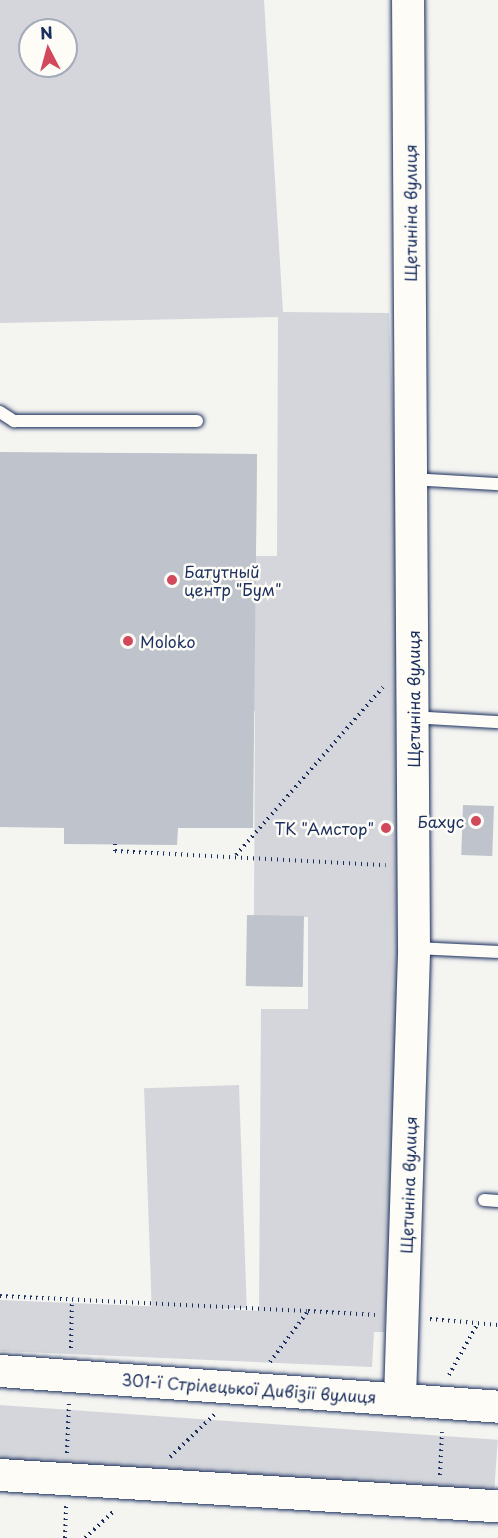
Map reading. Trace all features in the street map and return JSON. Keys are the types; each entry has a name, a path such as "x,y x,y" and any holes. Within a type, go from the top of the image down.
{"street":[{"name":"Щетиніна вулиця","path":"400,1399 414,948 412,717 414,652 408,0"},
{"name":"301-ї Стрілецької Дивізії вулиця","path":"0,1371 498,1407"},
{"path":"0,1475 498,1506"}],"lane":[{"path":"0,412 14,421 197,421"},
{"path":"411,479 498,484"},
{"path":"412,717 498,722"},
{"path":"414,948 498,952"},
{"path":"484,1200 498,1201"}],"path":[{"path":"235,855 414,652"},
{"path":"115,844 115,851 235,855 414,866"},
{"path":"0,1296 403,1316 498,1325"},
{"path":"65,1538 72,1299"},
{"path":"85,1538 273,1359 308,1311"}],"shaded area":[{"path":"0,0 264,0 283,312 389,313 414,947 384,1332 374,1332 372,1367 0,1351 0,1300 259,1311 261,1009 308,1009 308,917 254,917 255,711 83,707 94,453 257,454 256,556 277,556 278,317 0,323"},
{"path":"239,1085 247,1308 152,1311 144,1088"},
{"path":"0,1405 498,1440 494,1501 0,1466"}],"building":[{"name":"Moloko","path":"0,452 257,454 253,828 178,828 177,845 64,844 64,828 0,827"},
{"path":"463,805 494,806 492,856 461,855"},
{"path":"247,915 304,916 303,987 246,986"}],"place":[{"name":"Батутный центр \"Бум\"","path":"172,580"},
{"name":"Moloko","path":"128,641"},
{"name":"Бахус","path":"476,821"},
{"name":"ТК \"Амстор\"","path":"386,828"}]}
